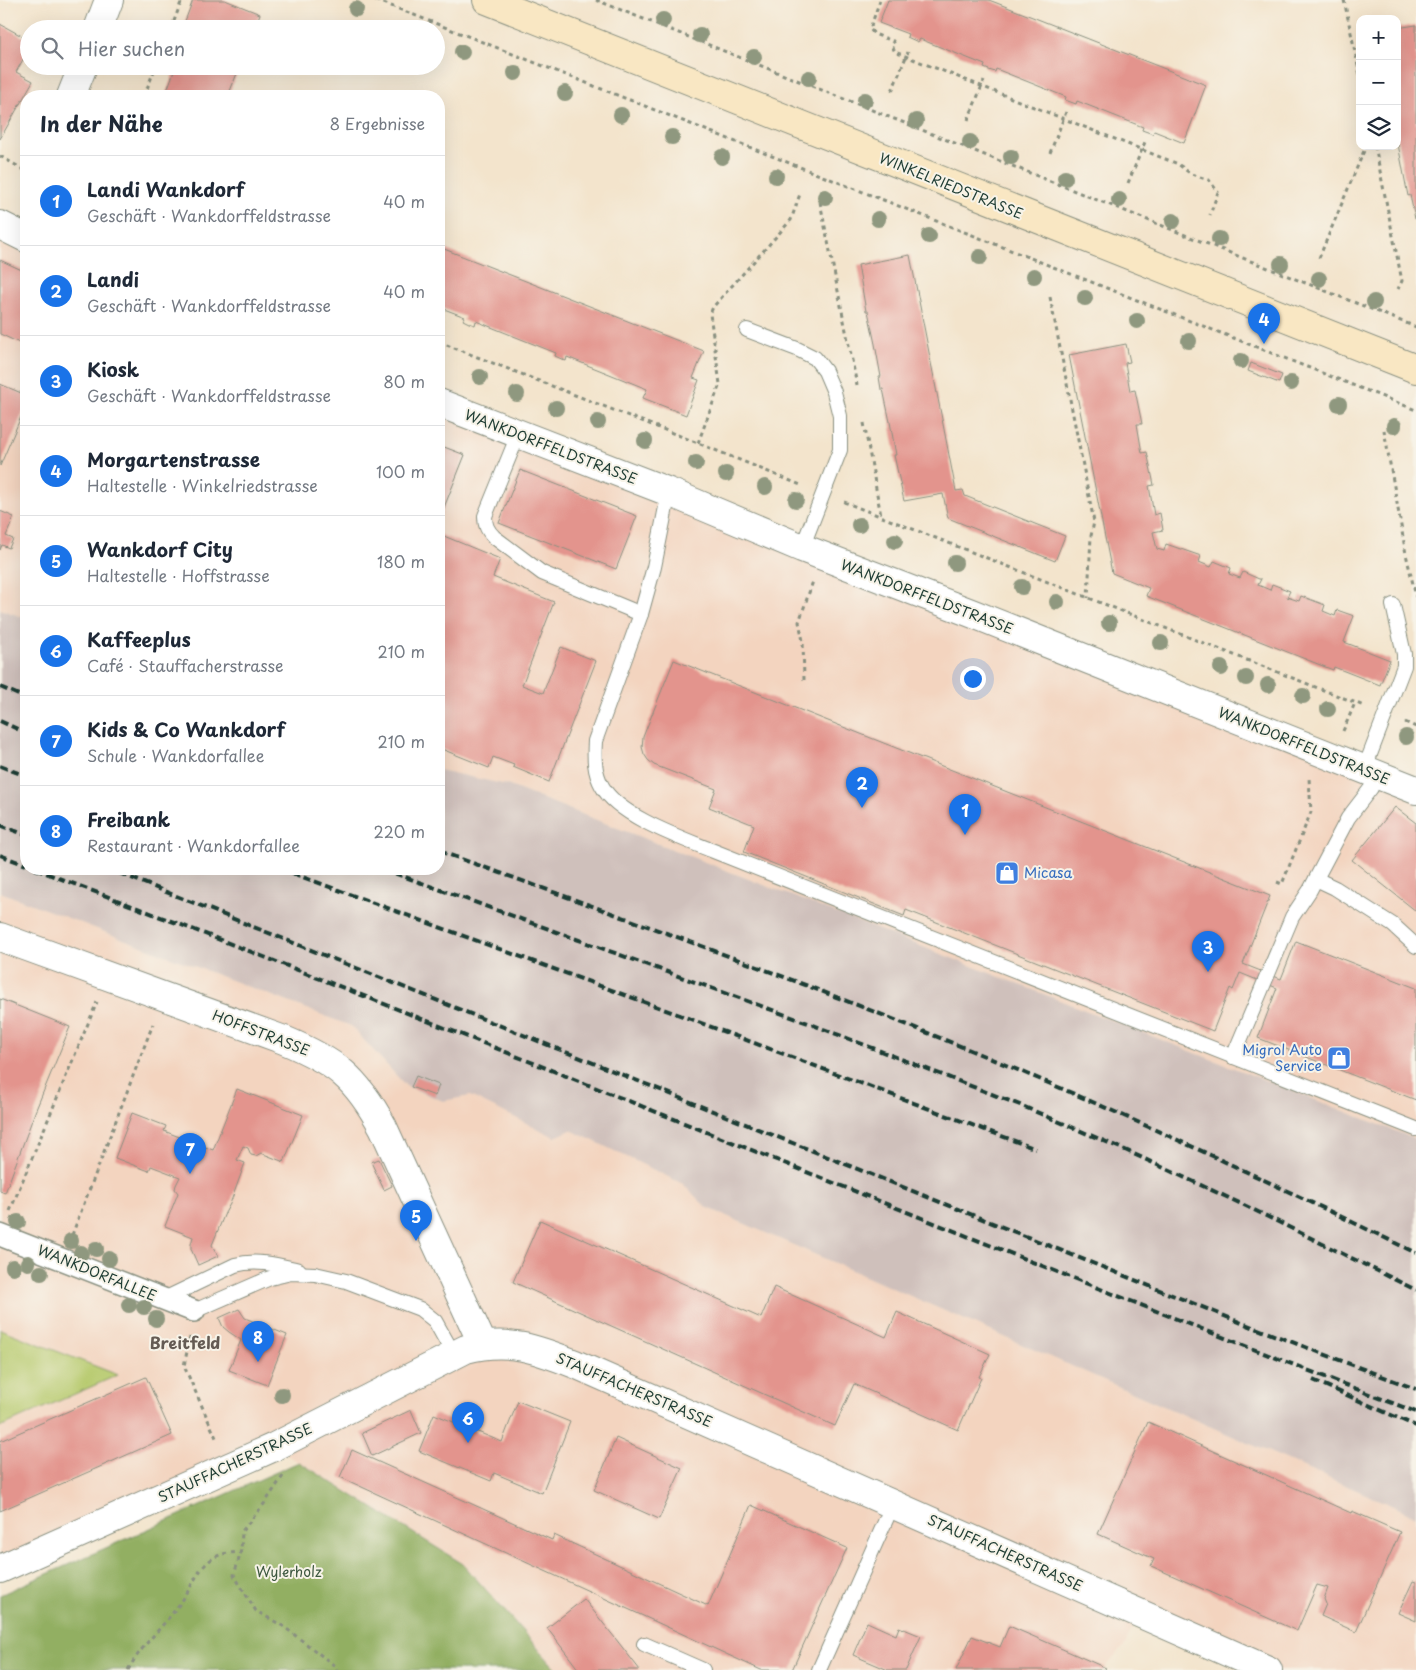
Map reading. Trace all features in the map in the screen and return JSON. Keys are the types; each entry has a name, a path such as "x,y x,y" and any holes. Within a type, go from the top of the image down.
{"main road":[{"name":"WINKELRIEDSTRASSE","path":"487,0 1416,369"}],"street":[{"path":"101,20 109,0"},
{"path":"74,90 80,75"},
{"name":"WANKDORFFELDSTRASSE","path":"445,405 669,492 812,552 1416,790"},
{"name":"HOFFSTRASSE","path":"0,937 284,1040 313,1052 342,1072 366,1098 383,1127 483,1345"},
{"name":"WANKDORFALLEE","path":"0,1235 194,1311"},
{"name":"STAUFFACHERSTRASSE","path":"0,1569 274,1447 466,1349 483,1345 502,1344 520,1346 559,1358 1268,1670"}],"lane":[{"path":"746,330 797,349 815,358 825,371 834,392 840,416 840,450 823,494 812,552"},
{"path":"518,434 486,516 485,523 488,530 494,537 542,573 640,614"},
{"path":"669,492 654,567 640,614 595,741 595,766 602,787 625,810 673,834 711,850 1416,1129"},
{"path":"1233,1057 1292,917 1316,880 1348,818 1371,788 1370,772 1385,715 1404,666 1404,654 1393,605"},
{"path":"1316,880 1335,888 1393,925 1416,946"},
{"path":"164,1299 235,1264 246,1262 282,1266 346,1281 420,1309 435,1321 454,1355"},
{"path":"194,1311 270,1278 291,1273 316,1274"},
{"path":"819,1670 893,1504"},
{"path":"644,1644 704,1670"}],"path":[{"path":"174,20 182,0"},
{"path":"376,0 427,20"},
{"path":"596,0 1416,327"},
{"path":"880,0 870,29 874,34 893,41 895,52 1178,164 1191,174 1209,180 1218,192 1210,215"},
{"path":"1344,0 1357,60"},
{"path":"445,27 1416,410"},
{"path":"892,91 908,52"},
{"path":"146,90 152,75"},
{"path":"968,120 984,80"},
{"path":"1050,153 1066,112"},
{"path":"1128,183 1145,142"},
{"path":"1319,258 1364,150"},
{"path":"1375,150 1402,280 1398,289"},
{"path":"0,156 20,168"},
{"path":"820,202 858,386"},
{"path":"1050,297 1094,522 1091,536 1088,598"},
{"path":"445,344 1416,727"},
{"path":"862,414 881,516"},
{"path":"1384,430 1406,554 1416,597"},
{"path":"840,511 844,502"},
{"path":"804,680 803,641 799,622 812,552"},
{"path":"1341,736 1354,703"},
{"path":"1278,882 1282,884 1311,812 1309,774"},
{"path":"0,1235 107,976"},
{"path":"62,1259 163,997"},
{"path":"194,1311 184,1366 228,1467"},
{"path":"287,1471 242,1532 241,1552 234,1575 256,1611 283,1626 337,1670"},
{"path":"128,1670 147,1642 180,1604 192,1582 206,1564 222,1553 241,1552"}],"shaded area":[{"path":"0,225 20,235 20,616 0,609"},
{"path":"445,405 1416,790 1416,1139 507,785 445,771"},
{"path":"0,609 20,616 20,875 445,875 445,771 507,785 1416,1139 1416,1516 706,1207 683,1184 571,1130 555,1137 470,1096 443,1101 406,1086 351,1026 0,892"},
{"path":"0,892 351,1026 406,1086 443,1101 470,1096 555,1136 571,1130 684,1184 706,1207 1416,1516 1416,1670 1268,1670 1139,1613 1125,1645 1103,1670 557,1670 463,1564 274,1447 0,1569"}],"green space":[{"path":"0,1329 118,1375 0,1427"},
{"name":"Wylerholz","path":"299,1462 463,1564 557,1670 0,1670 0,1595"}],"building":[{"path":"193,0 225,0 260,14 258,20 185,20"},
{"path":"888,0 989,0 1206,85 1184,143 1154,131 1153,134 1142,130 1143,127 1077,101 1076,104 1065,100 1066,97 996,69 995,72 989,70 984,68 985,65 920,39 918,42 907,37 908,34 879,23"},
{"path":"0,24 20,35 20,65 16,72 33,81 28,90 20,90 20,104 0,139"},
{"path":"1416,25 1416,219 1410,195 1408,196 1399,150 1401,150 1401,27"},
{"path":"173,75 236,75 230,90 167,90"},
{"path":"445,249 704,351 693,378 699,380 686,415 643,398 647,389 567,357 566,361 555,356 556,353 476,321 475,325 469,323 463,320 465,317 445,309"},
{"path":"910,255 956,491 963,490 965,496 1065,536 1055,561 948,518 943,494 904,501 894,455 896,455 890,422 883,389 881,389 879,377 881,377 875,344 868,311 866,311 858,265"},
{"path":"0,260 20,269 20,343 0,334"},
{"path":"1126,344 1130,362 1125,363 1130,391 1135,390 1142,424 1137,424 1142,453 1147,452 1154,485 1149,486 1154,515 1160,513 1163,530 1153,532 1157,549 1164,551 1166,544 1201,556 1199,562 1211,567 1214,561 1231,568 1229,574 1240,578 1243,572 1261,579 1258,585 1270,590 1272,584 1290,591 1287,597 1299,601 1301,596 1325,605 1323,611 1335,616 1337,610 1354,616 1344,642 1390,660 1380,685 1334,667 1333,670 1146,596 1149,588 1112,573 1069,355"},
{"path":"1251,363 1282,375 1279,383 1248,371"},
{"path":"0,384 20,392 20,419 0,466"},
{"path":"445,447 465,455 445,505"},
{"path":"520,470 637,516 616,569 499,523"},
{"path":"0,511 14,517 6,536 13,539 9,548 2,545 0,550"},
{"path":"445,536 500,559 493,577 554,602 522,685 543,693 561,647 596,661 549,782 493,757 489,768 445,750"},
{"path":"674,660 1270,896 1243,964 1281,979 1296,941 1416,988 1416,1100 1258,1038 1277,988 1240,973 1233,990 1230,988 1213,1031 906,910 904,916 744,852 754,825 709,807 716,789 654,765 644,754 642,747 643,737"},
{"path":"1395,807 1416,823 1416,911 1352,860"},
{"path":"0,999 70,1027 35,1112 5,1193 0,1191"},
{"path":"416,1076 439,1085 435,1096 411,1087"},
{"path":"237,1089 303,1115 284,1162 261,1153 256,1156 251,1155 248,1148 243,1146 237,1160 245,1163 212,1245 218,1256 198,1265 191,1249 193,1237 165,1226 178,1193 175,1189 180,1177 151,1166 149,1171 115,1158 132,1113 166,1126 164,1131 213,1150"},
{"path":"379,1159 392,1186 384,1190 371,1162"},
{"path":"540,1220 761,1318 774,1287 886,1337 897,1312 990,1354 958,1430 854,1384 835,1426 513,1282"},
{"path":"239,1309 245,1318 287,1335 267,1385 229,1370 241,1340 223,1327 219,1318"},
{"path":"146,1377 172,1435 0,1511 0,1441"},
{"path":"518,1401 570,1422 542,1493 494,1473 491,1481 419,1451 434,1414 502,1442"},
{"path":"411,1410 421,1433 372,1456 362,1433"},
{"path":"1148,1422 1351,1513 1352,1511 1400,1532 1356,1632 1321,1616 1326,1604 1324,1599 1328,1588 1317,1585 1297,1631 1151,1566 1154,1559 1098,1534"},
{"path":"616,1438 682,1468 659,1519 594,1490"},
{"path":"352,1450 552,1540 554,1535 708,1606 751,1505 847,1548 792,1670 761,1670 340,1477"},
{"path":"1413,1581 1416,1582 1416,1621 1398,1613"},
{"path":"584,1599 640,1670 579,1670 547,1628"},
{"path":"867,1622 896,1635 899,1627 921,1636 906,1670 888,1670 853,1655"},
{"path":"1009,1626 1106,1668 1104,1670 956,1670 972,1636 1000,1647"}],"railway":[{"path":"0,687 20,695"},
{"path":"0,721 20,730"},
{"path":"0,766 20,774"},
{"path":"0,825 20,833"},
{"path":"445,853 653,928 936,1036 1110,1110 1212,1156 1416,1253"},
{"path":"0,855 20,863"},
{"path":"51,875 381,1003 1070,1277 1416,1412"},
{"path":"124,875 1242,1323 1416,1389"},
{"path":"297,875 685,1017 1036,1149"},
{"path":"400,875 808,1023 1020,1105 1123,1149 1246,1206 1416,1290"},
{"path":"1313,1380 1416,1426"}],"place":[{"name":"Morgartenstrasse","path":"1264,344"},
{"name":"Landi","path":"862,808"},
{"name":"Landi Wankdorf","path":"965,835"},
{"name":"Micasa","path":"1007,873"},
{"name":"Kiosk","path":"1208,972"},
{"name":"Migrol Auto Service","path":"1339,1058"},
{"name":"Kids & Co Wankdorf","path":"190,1174"},
{"name":"Wankdorf City","path":"416,1241"},
{"name":"Freibank","path":"258,1362"},
{"name":"Kaffeeplus","path":"468,1443"}],"district":[{"name":"Breitfeld","path":"185,1343"}]}
